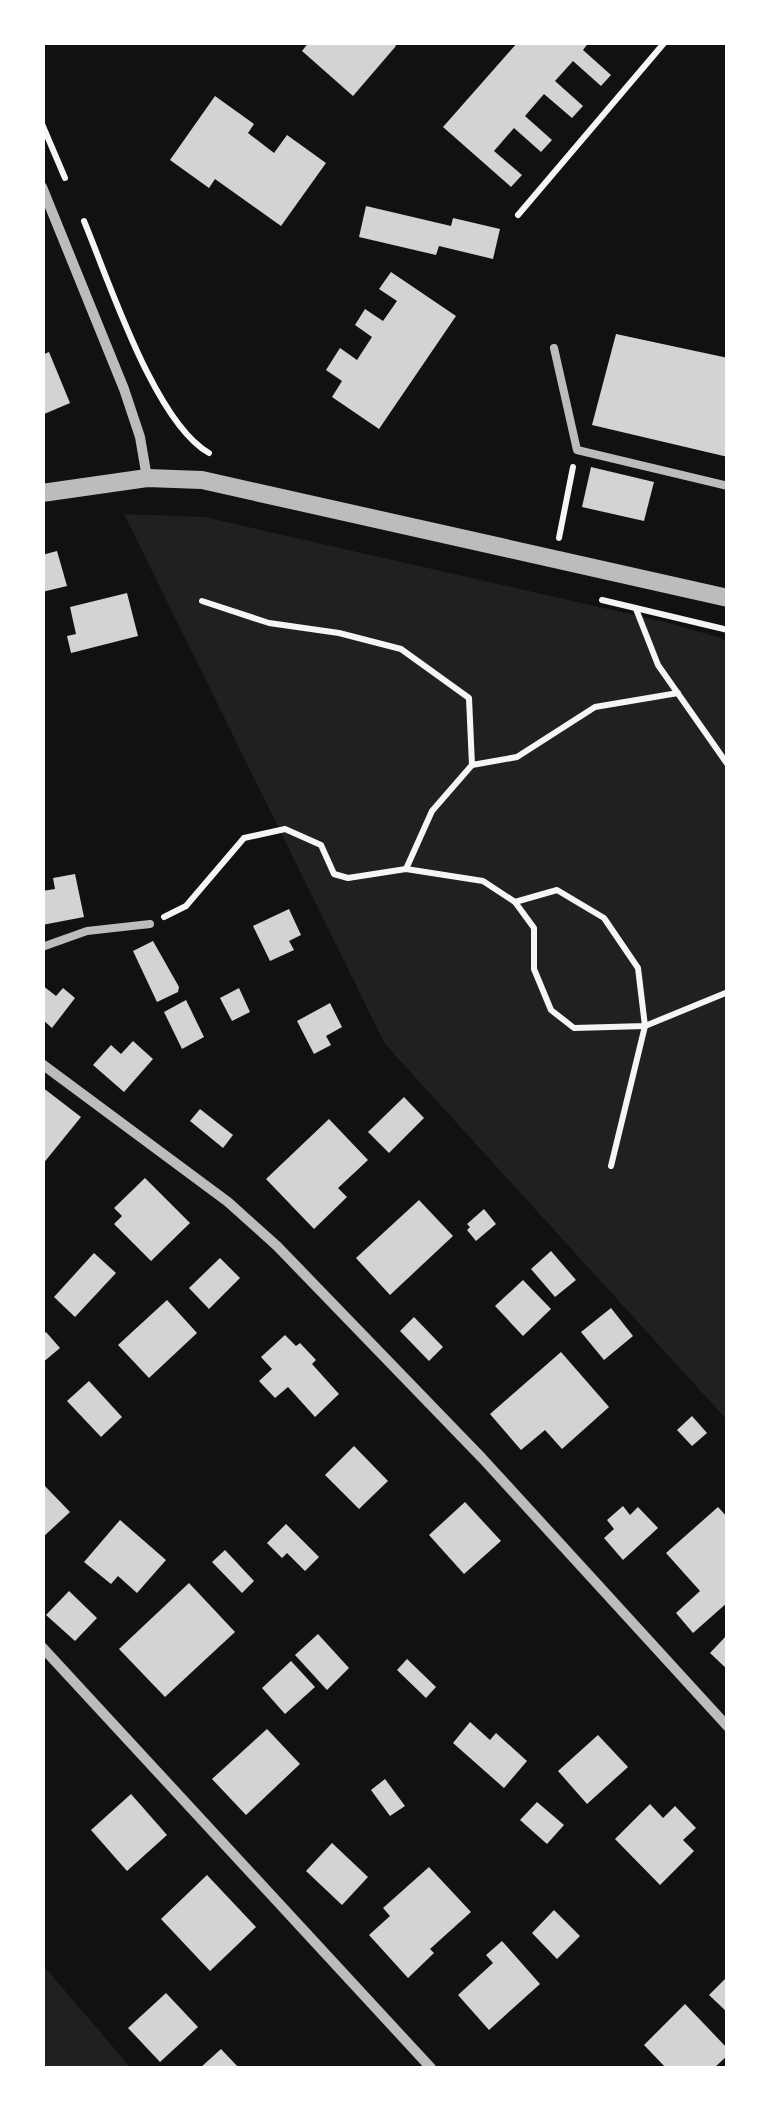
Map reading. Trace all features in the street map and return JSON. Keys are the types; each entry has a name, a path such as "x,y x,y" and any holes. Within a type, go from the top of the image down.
{"street":[{"path":"42,187 124,389 140,436 147,478"},
{"path":"42,494 147,478 216,483 728,598"},
{"path":"42,1064 228,1202 274,1244 482,1458 728,1727"},
{"path":"42,1647 431,2068"}],"lane":[{"path":"554,348 577,450 728,486"},
{"path":"42,947 87,931 150,924"}],"path":[{"path":"518,216 665,42"},
{"path":"42,124 71,190"},
{"path":"78,208 159,398 181,432 221,460 216,483"},
{"path":"554,558 577,450"},
{"path":"600,600 728,630"},
{"path":"202,601 268,623 339,633 401,649 469,698 472,765"},
{"path":"636,608 658,665 728,765"},
{"path":"406,869 432,811 472,765 517,757 595,707 678,693"},
{"path":"150,924 186,906 244,838 284,829 321,845 334,874 348,878 406,869 483,881 515,902 534,928 534,969 551,1010 574,1028 645,1026 728,992"},
{"path":"515,902 557,890 604,918 638,968 645,1026 611,1166"}],"shaded area":[{"path":"124,514 204,517 665,622 727,643 727,1420 385,1044"},
{"path":"43,1965 131,2068 43,2065"}],"building":[{"path":"309,42 393,42 396,46 353,96 302,51"},
{"path":"518,42 589,42 583,50 611,75 601,86 573,61 555,81 583,106 572,118 544,94 525,116 552,140 541,152 514,128 494,151 522,175 511,187 443,127"},
{"path":"215,96 254,124 248,133 274,153 287,135 326,163 281,226 215,179 209,188 170,160"},
{"path":"366,206 451,226 453,218 500,229 493,259 439,246 436,255 359,237"},
{"path":"391,272 456,316 379,429 332,397 342,381 326,370 340,348 357,360 372,337 355,325 365,309 383,321 397,301 379,289"},
{"path":"616,334 728,358 728,457 592,425"},
{"path":"49,352 70,403 42,415 42,355"},
{"path":"591,467 654,482 644,521 582,507"},
{"path":"57,551 67,586 42,592 42,555"},
{"path":"127,593 138,636 71,653 67,636 76,634 70,607"},
{"path":"75,874 84,917 42,925 42,891 55,889 53,878"},
{"path":"289,909 301,935 289,941 294,950 270,961 253,926"},
{"path":"153,941 179,987 178,992 157,1002 133,951"},
{"path":"42,985 56,996 63,988 75,998 52,1028 42,1019"},
{"path":"239,988 250,1012 232,1021 220,998"},
{"path":"186,1000 204,1037 182,1049 164,1012"},
{"path":"330,1003 342,1027 326,1036 331,1045 314,1054 297,1021"},
{"path":"133,1041 153,1059 124,1092 93,1065 111,1045 121,1054"},
{"path":"42,1087 81,1117 42,1165"},
{"path":"404,1097 424,1118 389,1153 368,1132"},
{"path":"200,1109 233,1135 223,1148 190,1121"},
{"path":"329,1119 368,1160 338,1188 347,1197 314,1229 266,1179"},
{"path":"145,1178 190,1223 151,1261 114,1224 122,1216 114,1208"},
{"path":"419,1200 453,1236 390,1295 356,1258"},
{"path":"484,1209 496,1224 476,1241 467,1224"},
{"path":"551,1251 576,1280 555,1297 531,1269"},
{"path":"94,1253 116,1273 75,1317 54,1297"},
{"path":"220,1258 240,1278 209,1309 189,1288"},
{"path":"523,1280 551,1309 523,1336 495,1306"},
{"path":"167,1300 197,1333 149,1378 118,1345"},
{"path":"611,1308 633,1336 604,1360 581,1332"},
{"path":"414,1317 443,1347 429,1361 400,1331"},
{"path":"46,1332 60,1348 42,1363 42,1335"},
{"path":"285,1335 296,1346 300,1343 316,1360 312,1364 339,1394 315,1417 288,1387 275,1398 259,1381 272,1369 261,1357"},
{"path":"561,1352 609,1407 562,1449 545,1430 521,1450 490,1414"},
{"path":"89,1381 122,1417 101,1437 67,1401"},
{"path":"692,1416 707,1433 692,1446 677,1430"},
{"path":"354,1446 388,1481 359,1509 325,1475"},
{"path":"42,1483 70,1512 42,1538"},
{"path":"465,1502 501,1541 464,1574 429,1535"},
{"path":"623,1506 630,1515 638,1507 658,1528 623,1560 604,1538 614,1529 607,1520"},
{"path":"718,1507 728,1518 728,1602 693,1633 676,1613 700,1591 666,1553"},
{"path":"120,1520 166,1560 137,1593 118,1576 111,1584 84,1562"},
{"path":"286,1524 319,1557 305,1571 287,1553 282,1558 267,1543"},
{"path":"225,1550 254,1581 242,1593 212,1562"},
{"path":"189,1583 235,1632 165,1697 119,1649"},
{"path":"69,1591 97,1618 75,1641 46,1615"},
{"path":"318,1634 349,1668 327,1690 295,1655"},
{"path":"728,1634 728,1670 710,1653"},
{"path":"407,1659 436,1687 426,1698 397,1670"},
{"path":"291,1661 315,1687 285,1714 262,1688"},
{"path":"470,1722 490,1740 496,1733 527,1761 504,1788 453,1743"},
{"path":"267,1729 300,1764 246,1815 212,1779"},
{"path":"598,1735 628,1767 587,1804 558,1771"},
{"path":"385,1779 405,1806 390,1816 371,1790"},
{"path":"131,1794 167,1835 127,1871 91,1830"},
{"path":"537,1802 564,1825 547,1844 520,1820"},
{"path":"650,1804 663,1818 675,1806 696,1828 683,1840 694,1851 660,1885 615,1839"},
{"path":"332,1843 368,1877 342,1905 306,1871"},
{"path":"429,1867 471,1912 430,1949 434,1953 408,1978 369,1935 390,1916 383,1908"},
{"path":"207,1875 256,1927 210,1971 161,1919"},
{"path":"554,1910 580,1936 557,1959 532,1933"},
{"path":"502,1941 540,1984 489,2030 458,1995 493,1963 486,1955"},
{"path":"725,1979 728,1982 728,2013 709,1995"},
{"path":"166,1993 198,2027 160,2062 128,2028"},
{"path":"685,2004 728,2049 728,2055 714,2068 666,2068 644,2045"},
{"path":"221,2049 239,2068 200,2068"}]}
